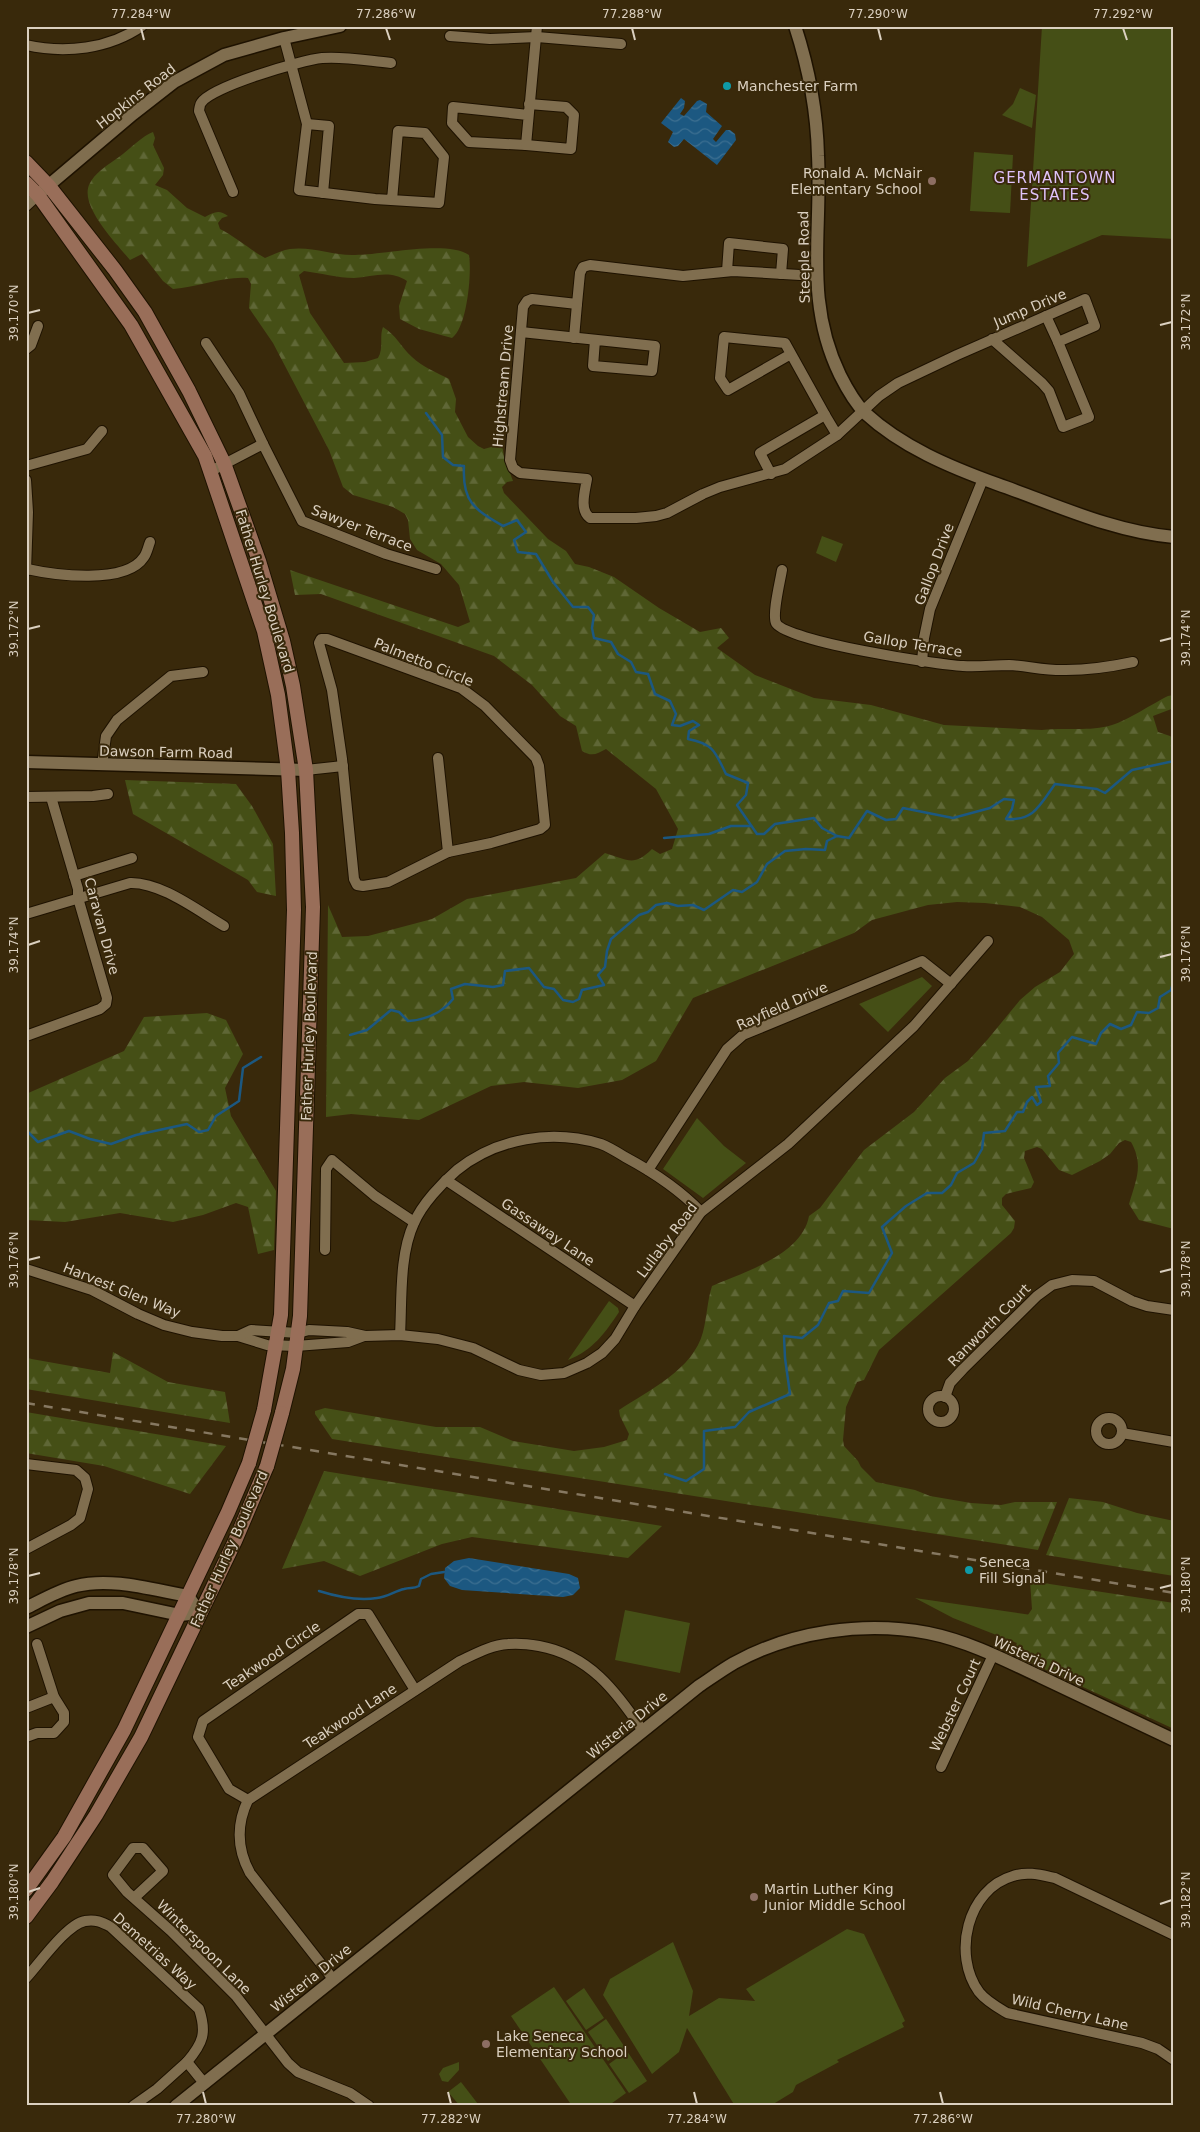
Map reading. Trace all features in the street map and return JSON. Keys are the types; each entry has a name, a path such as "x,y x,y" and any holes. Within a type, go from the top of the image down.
{"main road":[{"name":"Father Hurley Boulevard","path":"26,162 43,191 132,325 192,432 211,471 264,631 278,695 288,770 294,910 278,1339 264,1410 249,1463 228,1512 124,1730 64,1837 26,1890"},
{"name":"Father Hurley Boulevard","path":"26,183 43,191 115,270 145,312 168,352 224,463 258,561 283,641 294,686 306,770 313,907 302,1267 297,1339 282,1413 267,1466 256,1496 141,1737 96,1815 52,1882 26,1917"}],"street":[{"path":"26,45 40,48 74,49 100,46 129,35 142,26"},
{"name":"Hopkins Road","path":"26,206 133,114 174,82 224,55 283,32 340,26"},
{"path":"526,146 537,26"},
{"name":"Steeple Road","path":"795,26 811,82 815,113 818,156 817,276 820,314 830,354 845,384 864,411 909,446 983,479 1122,528 1174,537"},
{"path":"283,32 306,124 300,190 392,200 439,203 444,157 425,133 398,131 392,200"},
{"path":"450,36 490,40 537,37 621,44"},
{"path":"233,192 199,110 200,103 208,96 241,82 291,65 323,58 391,63"},
{"path":"453,107 529,110 566,107 574,115 571,149 526,146 469,142 452,123 453,107"},
{"path":"306,124 329,126 323,193"},
{"path":"727,272 729,243 783,249 781,274"},
{"path":"574,338 580,273 583,267 590,265 683,276 727,272 817,276"},
{"name":"Highstream Drive","path":"577,304 532,299 527,301 523,307 510,460 513,468 520,473 586,479 583,510 590,518 656,516 720,487 771,474 795,464 837,436 864,411"},
{"name":"Jump Drive","path":"864,411 879,396 898,383 992,340 1046,316 1085,300 1095,326 1058,342 1089,417 1064,427 1049,391 992,340"},
{"path":"1046,316 1058,342"},
{"path":"26,348 31,345 38,326"},
{"path":"521,332 656,346 652,372 592,366 595,340"},
{"path":"791,354 728,390 720,378 724,337 785,343 837,436"},
{"name":"Sawyer Terrace","path":"206,343 239,393 302,521 386,554 436,569"},
{"path":"771,474 760,453 825,415"},
{"path":"26,466 87,449 102,432"},
{"path":"211,471 263,444"},
{"name":"Gallop Drive","path":"922,662 924,638 930,609 983,479"},
{"path":"26,480 28,512 26,570 79,576 119,572 138,564 144,557 150,542"},
{"name":"Gallop Terrace","path":"782,570 775,616 777,624 783,629 806,638 922,662 962,666 1009,665 1062,670 1094,670 1133,662"},
{"name":"Palmetto Circle","path":"321,639 327,639 461,688 485,706 536,758 539,766 545,825 540,830 448,852 388,882 363,886 357,885 354,879 343,766 332,690 319,643 321,639"},
{"path":"102,765 106,736 117,720 172,676 203,672"},
{"path":"438,758 448,852"},
{"name":"Dawson Farm Road","path":"26,762 306,770"},
{"path":"306,770 343,766"},
{"path":"26,797 108,794"},
{"name":"Caravan Drive","path":"26,1036 100,1009 106,1004 107,998 51,797"},
{"path":"74,876 132,858"},
{"path":"26,914 130,883 150,885 224,926"},
{"name":"Lullaby Road","path":"297,1339 309,1330 347,1332 365,1336 438,1339 473,1348 519,1370 542,1375 564,1373 587,1363 602,1353 615,1339 635,1306 701,1212 788,1144 914,1026 988,941"},
{"name":"Rayfield Drive","path":"648,1170 727,1049 743,1035 922,961 951,984"},
{"path":"400,1336 405,1252 414,1222 446,1180 470,1160 497,1147 528,1138 552,1136 575,1138 602,1144 648,1170 686,1196 701,1212"},
{"path":"325,1250 326,1168 332,1160 375,1196 414,1222"},
{"name":"Gassaway Lane","path":"446,1180 635,1306"},
{"name":"Harvest Glen Way","path":"26,1269 92,1290 164,1325 192,1332 222,1336 238,1336 251,1330 278,1339 297,1339"},
{"name":"Ranworth Court","path":"944,1397 950,1383 968,1364 1037,1296 1060,1282 1072,1280 1094,1281 1132,1301 1147,1306 1174,1310"},
{"name":"Lullaby Road","path":"297,1339 348,1342 365,1336"},
{"path":"1122,1433 1174,1442"},
{"path":"26,1464 76,1470 85,1478 88,1489 80,1518 71,1525 26,1549"},
{"path":"26,1608 75,1586 96,1583 118,1584 188,1596 200,1613 180,1615 123,1603 89,1603 60,1611 26,1627"},
{"name":"Teakwood Circle","path":"248,1800 229,1790 213,1764 198,1737 203,1720 358,1614 368,1614 415,1690"},
{"name":"Wisteria Drive","path":"176,2106 699,1686 749,1656 798,1638 844,1629 884,1628 928,1633 993,1655 1174,1740"},
{"path":"26,1737 38,1733 46,1735 54,1733 64,1722 64,1713 54,1697 37,1644"},
{"name":"Teakwood Lane","path":"248,1800 460,1660 507,1644 540,1646 556,1650 586,1664 598,1675 643,1731"},
{"name":"Webster Court","path":"941,1767 993,1655"},
{"path":"26,1708 54,1697"},
{"path":"248,1800 243,1811 239,1837 243,1860 250,1873 334,1979"},
{"name":"Winterspoon Lane","path":"134,1898 163,1871 143,1848 134,1848 113,1875 134,1898 171,1931 236,1996 288,2063 298,2072 350,2093 369,2106"},
{"name":"Wild Cherry Lane","path":"1173,2057 1142,2043 1007,2013 989,2002 980,1992 968,1969 966,1945 969,1919 981,1896 993,1885 1013,1876 1034,1874 1055,1878 1174,1935"},
{"name":"Demetrias Way","path":"26,1978 72,1927 84,1921 98,1920 111,1927 199,2009 204,2023 203,2037 197,2050 188,2062 133,2106"},
{"path":"188,2062 204,2083"}],"green space":[{"path":"1042,26 1174,26 1174,239 1102,235 1027,267"},
{"path":"1020,88 1036,95 1032,128 1002,115 1013,104"},
{"path":"153,132 155,138 153,145 164,168 163,175 155,185 167,190 187,208 205,217 216,212 222,212 228,216 222,218 218,223 220,229 265,258 284,250 298,248 355,255 430,248 459,251 469,255 470,274 465,312 457,332 452,338 419,329 400,319 399,306 407,281 401,277 381,275 348,278 304,271 299,275 310,313 344,363 365,362 378,358 381,350 383,327 388,330 416,361 449,379 456,399 455,412 468,437 484,449 502,444 504,457 513,481 507,482 502,487 504,493 548,539 566,551 575,564 589,567 614,577 659,608 700,632 721,628 729,638 717,648 755,675 814,698 871,705 944,725 1042,730 1086,729 1112,725 1133,716 1168,696 1174,695 1174,708 1153,716 1158,732 1174,739 1174,1229 1139,1220 1129,1204 1138,1173 1137,1158 1131,1142 1125,1140 1119,1143 1110,1154 1100,1161 1072,1175 1059,1170 1042,1149 1037,1147 1025,1151 1024,1158 1034,1182 1031,1188 1006,1194 1002,1198 1002,1205 1015,1221 1011,1233 879,1350 864,1380 857,1382 846,1407 844,1446 876,1482 915,1490 930,1496 971,1503 1001,1505 1015,1502 1057,1502 1038,1550 332,1439 315,1414 315,1411 325,1408 436,1427 480,1427 513,1441 574,1451 604,1447 627,1440 629,1434 619,1410 656,1387 680,1368 690,1357 698,1345 703,1332 712,1286 755,1268 784,1252 804,1230 809,1216 820,1208 864,1150 914,1112 945,1078 968,1061 1020,1000 1035,987 1060,972 1074,954 1069,940 1042,917 1020,907 957,902 928,905 872,920 854,933 693,998 656,1061 622,1080 578,1088 524,1082 491,1086 419,1120 351,1114 326,1117 328,905 342,937 368,936 432,919 467,899 576,878 605,853 625,860 640,858 652,849 660,854 672,849 678,829 656,789 606,749 594,754 582,751 576,726 560,716 532,685 494,656 321,594 295,595 290,570 458,627 470,622 459,585 441,564 417,550 410,539 408,520 405,514 393,507 353,495 343,487 329,450 273,343 249,308 251,284 248,278 220,280 173,289 163,281 142,254 130,260 101,225 90,204 88,194 91,181 102,169 140,139"},
{"path":"974,152 1013,155 1010,213 970,211"},
{"path":"822,536 843,544 836,562 816,553"},
{"path":"125,780 236,784 252,806 273,844 276,896 257,892 248,880 133,814"},
{"path":"922,977 932,986 888,1032 859,1004"},
{"path":"207,1013 226,1020 243,1054 225,1088 231,1116 276,1191 274,1250 258,1254 248,1207 236,1203 203,1215 173,1222 120,1213 65,1222 26,1220 26,1094 124,1051 144,1017"},
{"path":"697,1118 724,1146 746,1163 703,1198 663,1169"},
{"path":"609,1301 618,1308 619,1312 614,1320 591,1346 568,1360"},
{"path":"113,1352 168,1382 225,1392 230,1423 26,1389 26,1358 110,1373"},
{"path":"26,1412 226,1446 190,1494 104,1466 26,1453"},
{"path":"324,1471 662,1526 628,1558 472,1537 442,1544 360,1576 324,1561 282,1569"},
{"path":"1069,1498 1103,1502 1137,1513 1174,1521 1174,1576 1046,1555"},
{"path":"1030,1581 1174,1603 1174,1729 1014,1655 1021,1625 1032,1609"},
{"path":"915,1598 1174,1636 1081,1668 953,1618"},
{"path":"625,1610 690,1623 680,1673 615,1660"},
{"path":"847,1929 864,1934 905,2021 902,2023 904,2027 837,2060 839,2062 796,2085 793,2092 770,2106 735,2106 687,2028 679,2052 652,2074 603,1995 610,1979 673,1942 693,1991 689,2016 719,1998 755,2001 746,1989"},
{"path":"554,1987 626,2093 608,2106 572,2106 511,2016"},
{"path":"584,1988 604,2018 586,2030 566,2001"},
{"path":"606,2019 626,2049 608,2061 588,2032"},
{"path":"627,2051 647,2081 629,2093 609,2064"},
{"path":"459,2062 459,2070 448,2082 442,2081 439,2074 443,2068"},
{"path":"461,2082 478,2104 475,2106 460,2106 448,2092"}],"water":[{"path":"681,98 685,101 684,108 680,114 684,116 697,101 700,100 707,104 706,112 722,126 713,139 716,142 726,130 730,130 735,134 736,140 717,165 684,139 678,146 674,147 668,142 673,132 661,123"},
{"path":"469,1558 569,1574 578,1578 580,1588 573,1595 563,1597 462,1590 450,1586 444,1578 445,1568 454,1561"}],"waterway":[{"path":"426,413 442,435 443,457 453,465 464,466 465,488 477,509 503,526 517,520 526,532 514,540 518,552 536,554 553,582 573,607 588,607 594,615 592,628 594,638 611,642 618,654 631,662 636,672 648,674 655,694 670,701 676,714 672,725 680,726 693,721 699,725 689,731 688,739 709,746 726,774 748,783 746,795 737,805 757,834 764,834 775,824 814,818 822,828 837,836"},
{"path":"350,1035 367,1030 391,1010 399,1012 408,1021 433,1015 453,999 451,989 465,984 493,987 503,985 505,971 529,968 544,987 554,989 563,1000 573,1002 579,999 582,990 604,985 598,975 605,967 611,939 639,915 648,912 656,905 667,903 678,906 693,905 704,910 733,890 742,892 757,882 767,864 785,851 825,850 827,841 837,836 849,838 867,811 886,820 896,819 903,808 953,818 990,808 1004,799 1014,800 1012,809 1006,819 1016,819 1035,810 1055,784 1097,789 1105,793 1132,770 1174,761"},
{"path":"664,838 709,834 731,826 751,826"},
{"path":"665,1474 686,1481 704,1469 704,1431 735,1427 749,1412 790,1394 784,1336 802,1338 818,1325 829,1303 838,1301 843,1291 869,1293 892,1253 882,1227 906,1206 927,1193 942,1193 951,1185 957,1173 974,1163 982,1149 984,1133 1005,1131 1017,1112 1023,1112 1027,1102 1032,1097 1037,1105 1041,1102 1036,1087 1050,1086 1048,1076 1059,1063 1058,1053 1072,1037 1096,1044 1101,1033 1110,1024 1121,1029 1131,1025 1137,1012 1149,1013 1158,1008 1160,997 1171,990 1174,979"},
{"path":"26,1130 38,1142 69,1131 111,1144 136,1135 187,1124 199,1132 208,1130 216,1116 239,1101 243,1068 261,1057"},
{"path":"319,1591 348,1598 377,1598 406,1588 417,1587 421,1579 431,1574 444,1572"}],"railway":[{"path":"26,1403 1174,1593"}],"place":[{"name":"Manchester Farm","path":"727,86"},
{"name":"Ronald A. McNair Elementary School","path":"932,181"},
{"name":"Seneca Fill Signal","path":"969,1570"},
{"name":"Martin Luther King Junior Middle School","path":"754,1897"},
{"name":"Lake Seneca Elementary School","path":"486,2044"}],"district":[{"name":"GERMANTOWN ESTATES","path":"1055,186"}]}
